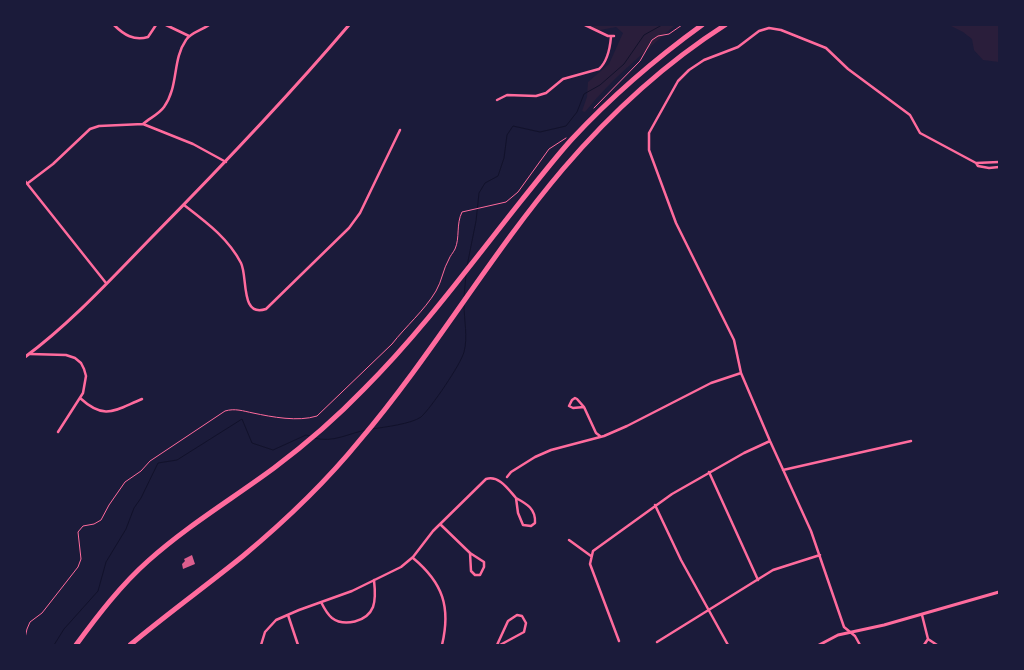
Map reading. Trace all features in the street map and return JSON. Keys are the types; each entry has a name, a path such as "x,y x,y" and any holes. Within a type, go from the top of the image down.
{"highway":[{"path":"76,645 108,603 148,561 173,540 297,450 324,427 386,367 571,140 612,99 696,25"},
{"path":"675,44 702,25"},
{"path":"130,645 187,598 242,557 289,516 359,442 564,168 605,124 677,60 725,25"}],"street":[{"path":"114,25 129,36 140,39 148,38 156,25"},
{"path":"166,25 189,36"},
{"path":"143,124 160,112 168,100 174,87 179,57 186,40 189,36 208,25"},
{"path":"25,357 106,283 226,162 301,82 349,25"},
{"path":"497,100 508,95 536,96 546,93 563,79 599,69 607,57 613,37 585,25"},
{"path":"860,645 855,636 844,627 811,531 741,374 734,340 676,223 649,150 648,134 675,87 689,70 704,60 738,47 759,30 769,28 781,30 826,48 848,69 910,115 920,133 976,163 978,166 983,168 999,167"},
{"path":"106,283 26,182 53,164 90,128 99,126 143,124 184,140 226,162"},
{"path":"184,205 216,230 235,253 246,280 246,297 249,305 259,312 274,302 350,228 360,213 400,130"},
{"path":"976,163 999,162"},
{"path":"30,354 66,355 80,363 86,376 86,385 80,398 58,432"},
{"path":"507,476 535,457 551,450 601,436 627,426 711,383 741,374"},
{"path":"80,398 93,409 101,412 108,412 142,399"},
{"path":"584,407 573,408 569,404 575,398 578,399 584,407 596,433 601,436"},
{"path":"619,641 590,564 593,551 655,505 709,472 770,441"},
{"path":"783,470 911,441"},
{"path":"709,472 758,580"},
{"path":"261,645 265,632 276,620 352,591 401,567 413,557 440,524 486,479 494,478 502,483 516,498 529,506 535,517 535,523 531,526 523,525 520,521 516,498"},
{"path":"655,505 728,645"},
{"path":"440,524 470,553 484,562 480,575 475,575 471,571 470,553"},
{"path":"570,540 591,556"},
{"path":"657,642 773,570 820,555"},
{"path":"413,557 426,569 438,585 443,600 445,617 442,645"},
{"path":"321,602 326,612 333,619 340,622 360,620 367,616 372,608 375,596 374,580"},
{"path":"819,645 838,634 884,625 999,592"},
{"path":"517,614 522,616 526,623 524,632 499,645 508,621 517,614"},
{"path":"922,614 928,639 937,645"},
{"path":"288,615 298,645"},
{"path":"924,645 928,639"}],"path":[{"path":"594,109 640,62 652,40 658,36 669,34 682,25"},
{"path":"25,638 30,622 42,613 78,567 81,560 78,532 84,526 102,520 109,505 125,482 150,461 225,411 231,409 269,416 310,419 326,409 410,325 436,291 448,260 455,249 461,213 506,202 518,192 549,149 568,137"}],"shaded area":[{"path":"589,25 675,25 617,77 585,112 582,111 587,97 588,82 609,64 623,33 616,27 595,31"},
{"path":"949,25 999,25 999,62 983,60 974,50 972,39"}],"building":[{"path":"192,555 195,564 183,569 184,559"}],"waterway":[{"path":"467,266 476,221 479,193 485,183 498,176 504,158 507,135 513,126 540,132 566,126 577,112 584,94 600,85 624,64 644,35 662,25"},
{"path":"464,296 466,275"},
{"path":"372,429 411,422 421,417 432,405 452,375 464,352 466,334 464,305"},
{"path":"54,645 64,629 98,591 106,562 126,529 134,508 158,463 177,460 242,419 252,443 273,450 306,435 310,436"},
{"path":"314,438 334,439 366,430"}]}
